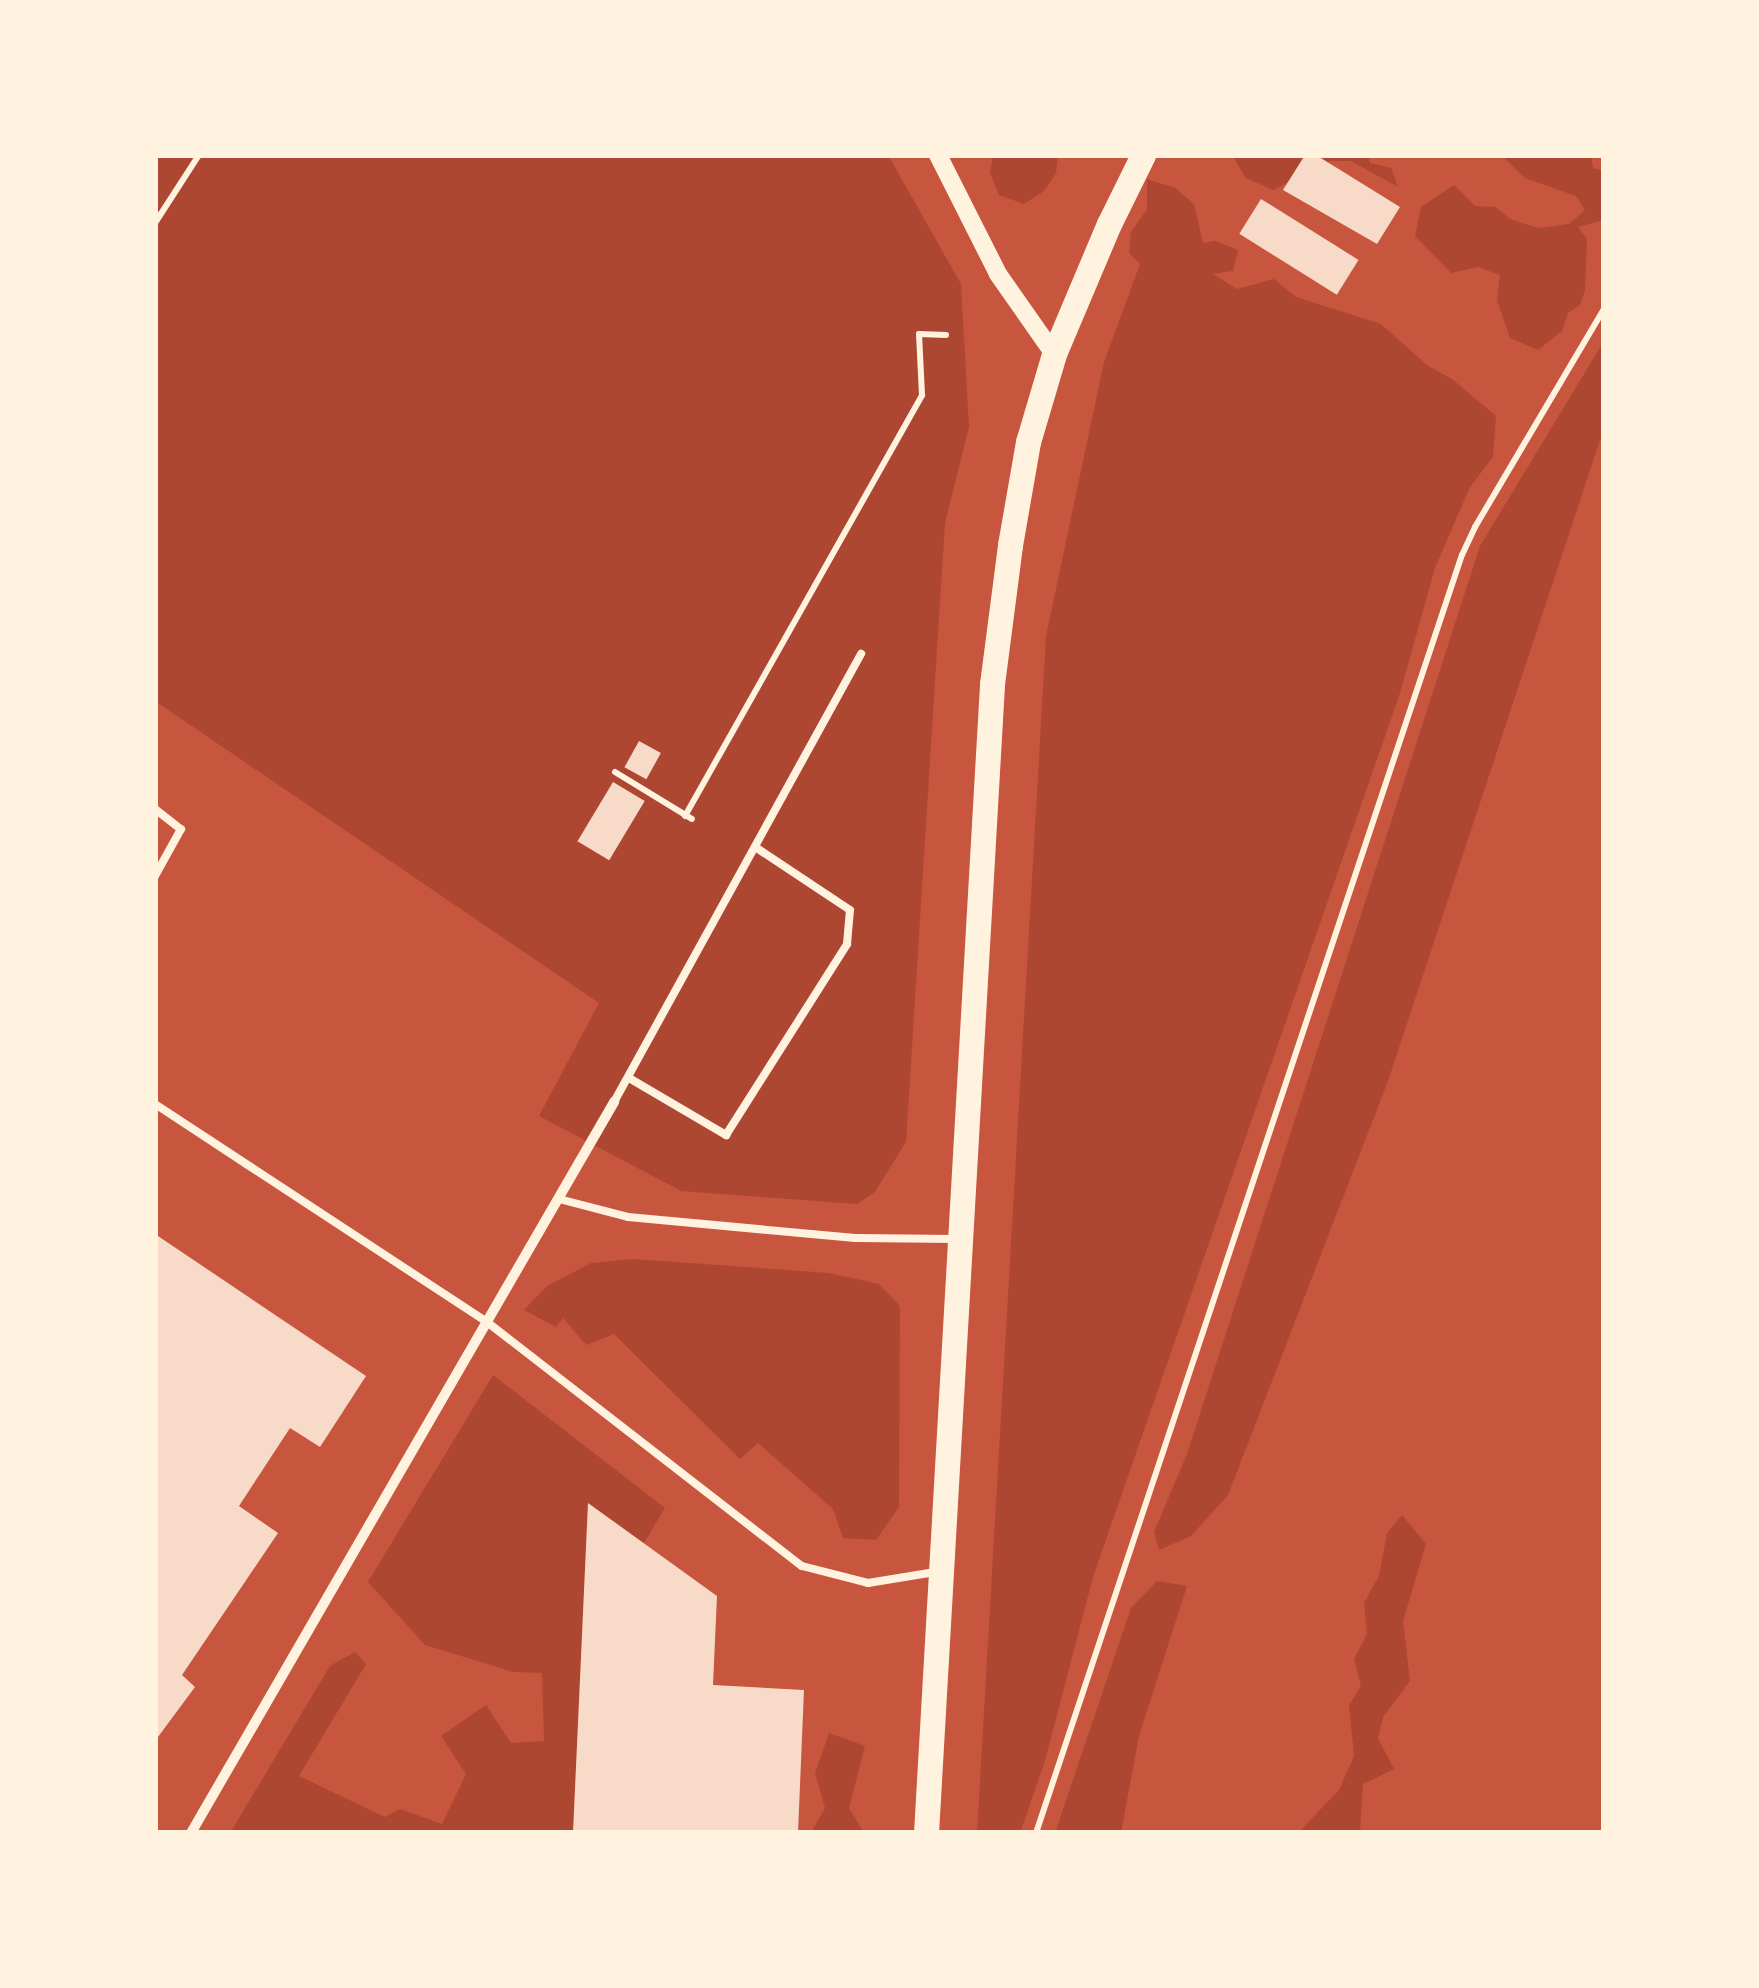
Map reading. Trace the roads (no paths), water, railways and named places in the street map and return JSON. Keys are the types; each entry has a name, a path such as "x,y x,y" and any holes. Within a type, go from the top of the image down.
{"main road":[{"path":"926,1833 992,684 1028,442 1054,354 1108,224 1143,155"}],"street":[{"path":"938,155 998,274 1054,354"},
{"path":"190,1833 614,1102"}],"lane":[{"path":"614,1102 862,654"},
{"path":"155,808 181,828 155,876"},
{"path":"629,1078 726,1135 847,944 850,910 755,847"},
{"path":"155,1104 487,1322 802,1566 868,1583 940,1571"},
{"path":"560,1199 647,1218 855,1238 958,1239"}]}
